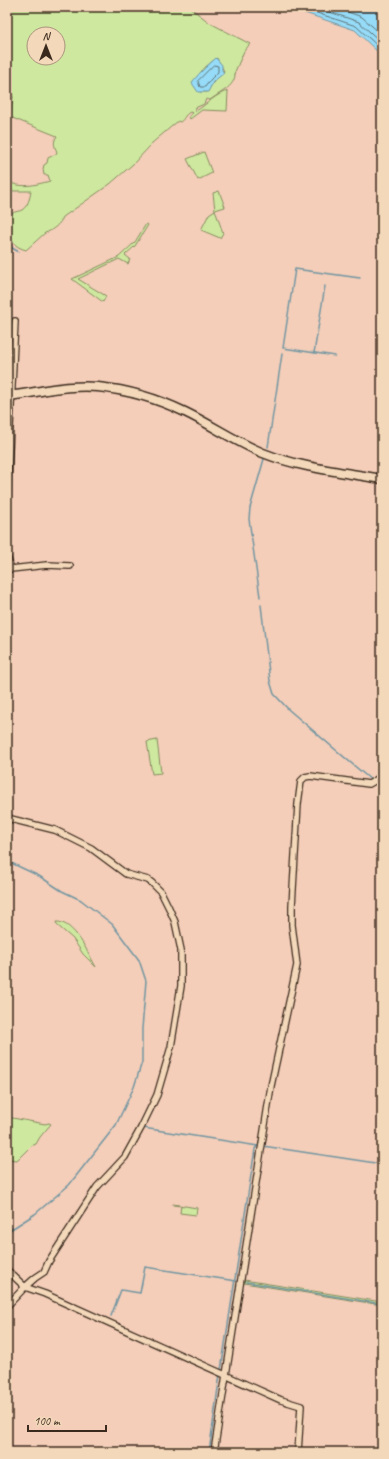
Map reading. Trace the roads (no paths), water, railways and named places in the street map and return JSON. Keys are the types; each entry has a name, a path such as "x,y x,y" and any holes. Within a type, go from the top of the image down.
{"street":[{"path":"7,492 10,396 15,321"},
{"path":"10,396 52,389 77,387 97,387 137,395 185,412 248,446 272,456 310,467 382,479"},
{"path":"7,556 11,569 47,565 70,566"},
{"path":"214,1452 272,1080 297,965 293,941 292,911 301,781 305,777 310,776 369,784 382,775"},
{"path":"7,818 55,830 91,848 126,874 148,880 156,886 164,898 175,922 181,950 182,963 181,986 171,1047 157,1095 141,1128 125,1158 104,1178 88,1199 49,1261 44,1272 24,1287 7,1306"},
{"path":"7,1270 24,1287 45,1294 281,1400 301,1406 298,1452"}],"water":[{"path":"287,7 382,7 382,56 355,30"},
{"path":"216,58 222,65 222,70 224,73 213,82 208,92 198,92 192,83 193,81"}],"waterway":[{"path":"7,245 19,252"},
{"path":"335,356 283,348 295,269 360,278"},
{"path":"314,353 325,286"},
{"path":"268,447 282,354"},
{"path":"260,597 249,519 250,508 264,459"},
{"path":"261,605 270,681 274,694 289,710 371,780"},
{"path":"374,782 382,789"},
{"path":"7,861 39,876 62,891 81,900 112,924 139,960 146,981 142,1029 142,1062 134,1087 116,1125 69,1185 35,1214 7,1232"},
{"path":"143,1128 258,1146"},
{"path":"221,1370 255,1149 257,1146 260,1146"},
{"path":"263,1146 382,1164"},
{"path":"111,1316 121,1290 140,1293 145,1267 236,1281"},
{"path":"246,1282 382,1304"},
{"path":"209,1452 220,1374"}]}
